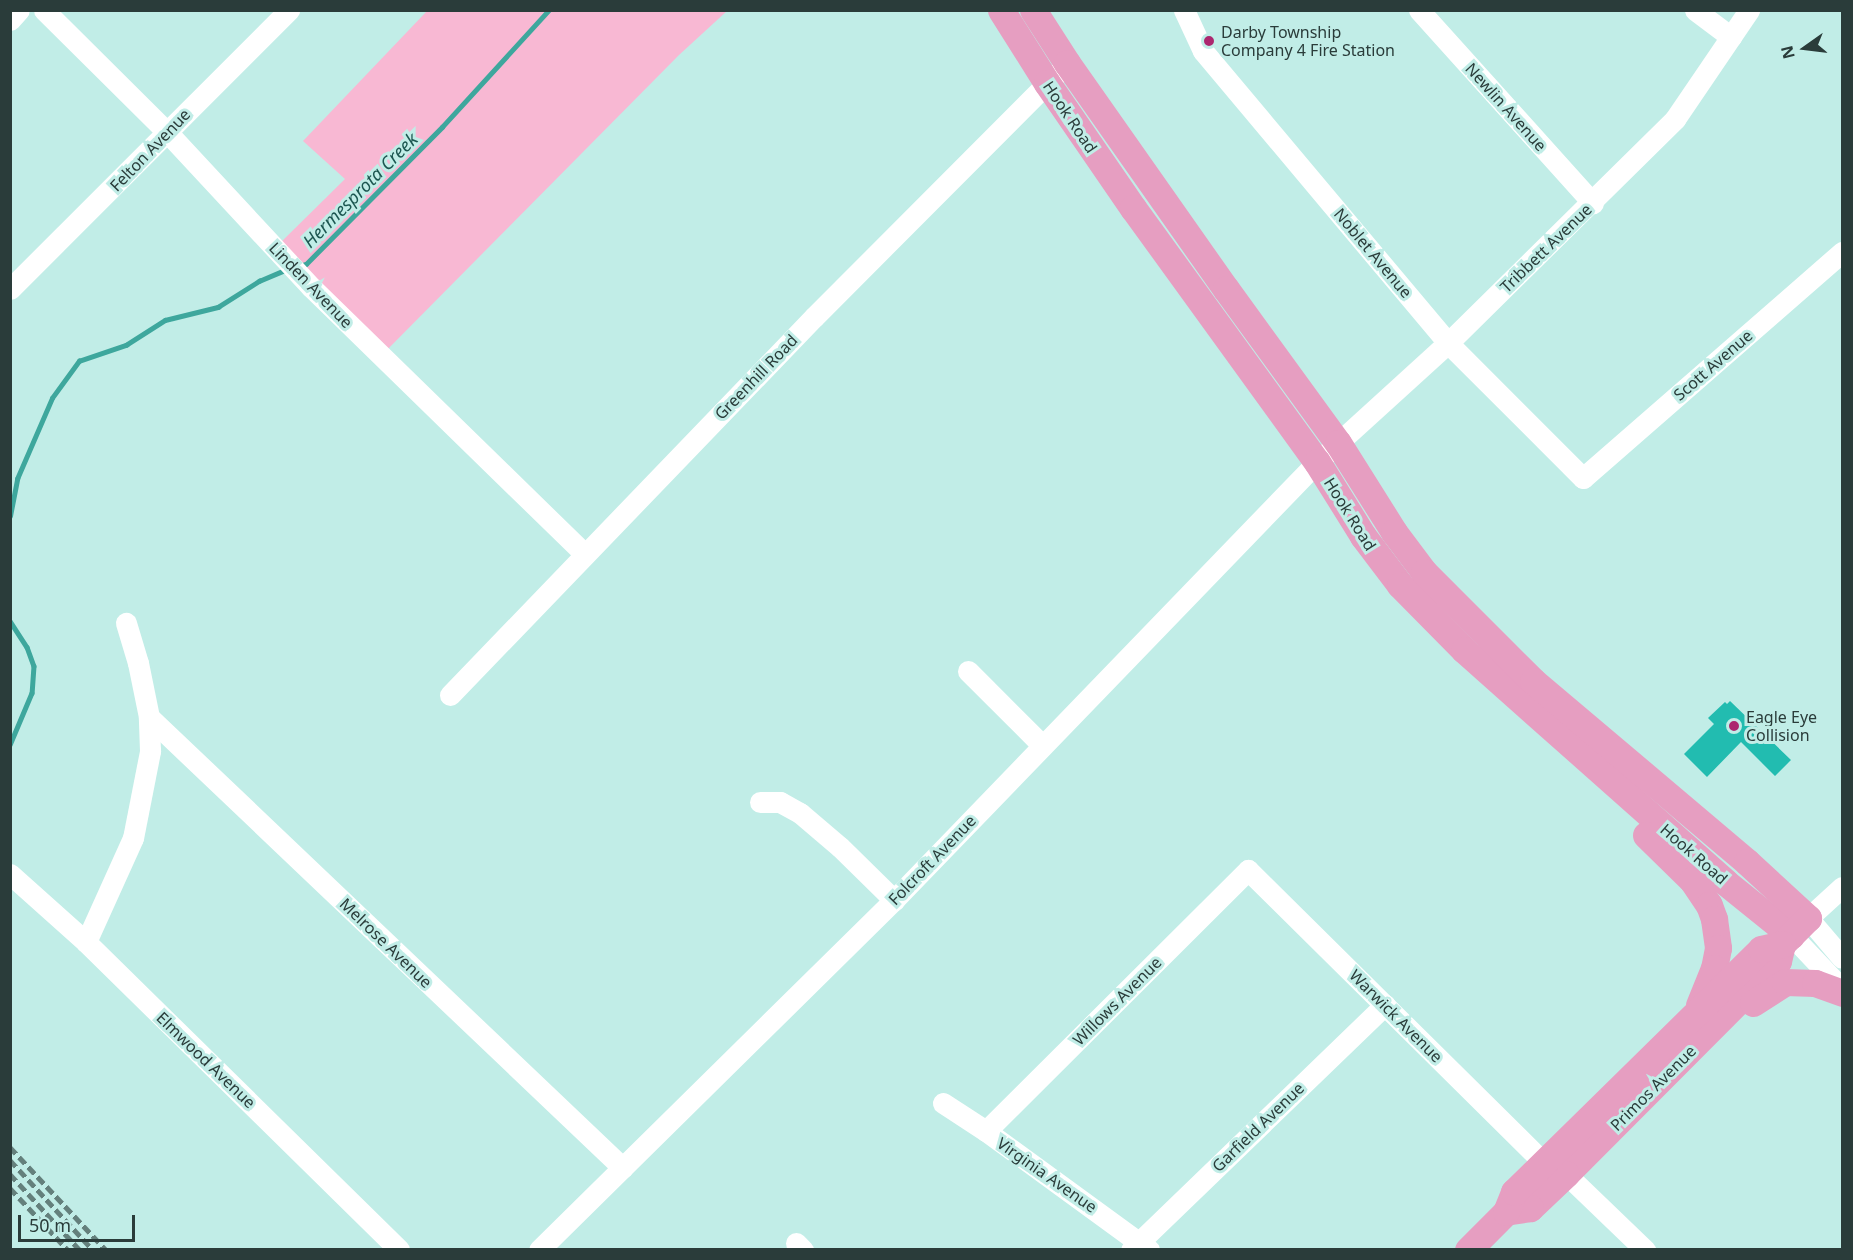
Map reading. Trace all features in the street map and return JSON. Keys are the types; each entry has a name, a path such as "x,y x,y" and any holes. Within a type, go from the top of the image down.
{"main road":[{"name":"Hook Road","path":"1001,10 1047,83 1157,242 1317,462 1380,561 1421,609 1725,882 1794,932"},
{"name":"Hook Road","path":"1034,10 1067,63 1338,443 1408,551 1441,591 1533,681 1747,862 1794,932"},
{"path":"1595,767 1637,825 1692,880 1709,905 1717,933 1718,948 1702,1024"},
{"name":"Primos Avenue","path":"1468,1250 1506,1212 1530,1208 1555,1168 1702,1024 1778,962 1794,932"},
{"path":"1702,1024 1785,982 1815,983 1842,991"}],"street":[{"path":"10,20 19,10"},
{"name":"Linden Avenue","path":"44,10 167,132 311,287 584,554"},
{"name":"Felton Avenue","path":"10,289 289,10"},
{"name":"Noblet Avenue","path":"1184,10 1203,51 1448,343 1583,478"},
{"name":"Newlin Avenue","path":"1419,10 1593,202"},
{"path":"1695,10 1731,37"},
{"name":"Tribbett Avenue","path":"1317,462 1448,343 1675,119 1749,10"},
{"name":"Greenhill Road","path":"450,695 584,554 1067,63"},
{"name":"Scott Avenue","path":"1583,478 1842,252"},
{"name":"Folcroft Avenue","path":"539,1250 894,900 1317,462"},
{"path":"86,942 133,838 150,751 149,717 138,663 126,623"},
{"path":"968,671 1042,745"},
{"name":"Melrose Avenue","path":"149,717 623,1168"},
{"path":"760,802 780,802 800,813 894,900"},
{"name":"Warwick Avenue","path":"1248,870 1555,1168 1645,1250"},
{"name":"Willows Avenue","path":"986,1131 1248,870"},
{"name":"Elmwood Avenue","path":"10,874 86,942 399,1250"},
{"name":"Primos Avenue","path":"1794,932 1842,887"},
{"path":"1794,932 1842,958"},
{"path":"1794,932 1842,991"},
{"name":"Garfield Avenue","path":"1140,1247 1386,1005"},
{"name":"Virginia Avenue","path":"943,1104 986,1131 1140,1247"}],"shaded area":[{"path":"427,11 727,11 679,55 381,356 275,248 345,179 303,141"}],"building":[{"path":"1730,701 1791,760 1775,776 1741,742 1707,777 1684,754 1714,724 1708,718 1725,702 1727,704"}],"waterway":[{"name":"Hermesprota Creek","path":"299,266 306,264 442,127 549,10"},
{"name":"Hermesprota Creek","path":"10,516 17,479 52,398 79,361 126,345 165,320 218,307 259,281 285,270"},
{"name":"Hermesprota Creek","path":"10,621 27,647 34,666 32,693 10,745"}],"railway":[{"path":"10,1147 106,1250"},
{"path":"10,1160 93,1250"},
{"path":"10,1174 80,1250"},
{"path":"10,1188 68,1250"}],"place":[{"name":"Darby Township Company 4 Fire Station","path":"1209,41"},
{"name":"Eagle Eye Collision","path":"1734,726"}]}
